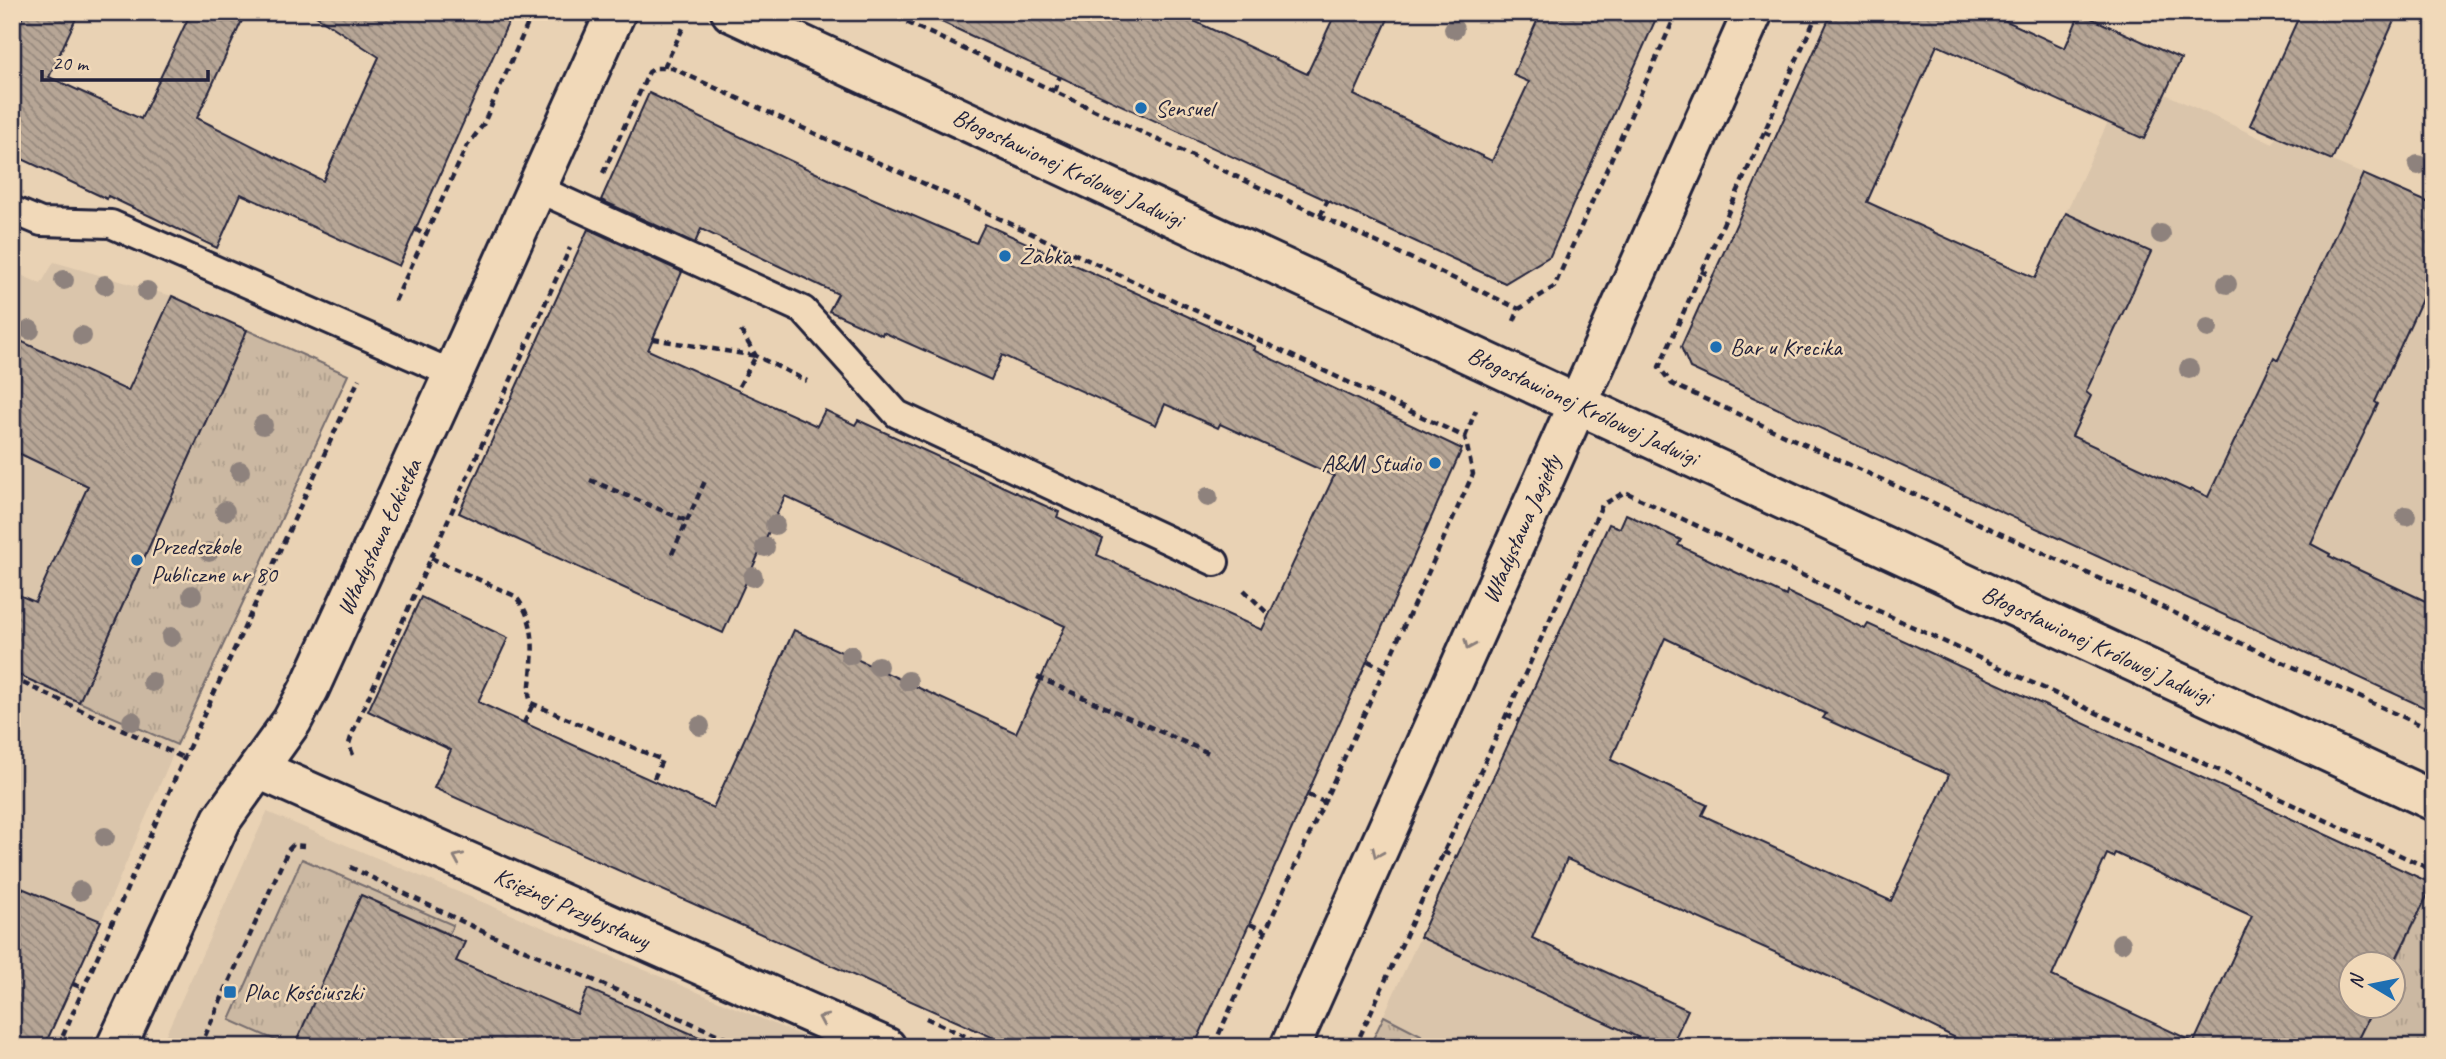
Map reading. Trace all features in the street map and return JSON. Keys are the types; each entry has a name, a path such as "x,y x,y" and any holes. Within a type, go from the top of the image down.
{"street":[{"name":"Władysława Łokietka","path":"116,1047 217,829 231,804 292,721 309,689 616,12"},
{"name":"Błogosławionej Królowej Jadwigi","path":"731,12 2434,801"},
{"name":"Władysława Jagiełły","path":"1290,1047 1753,12"},
{"name":"Księżnej Przybysławy","path":"258,769 886,1047"}],"lane":[{"path":"536,188 803,310 897,414 1215,562"},
{"path":"12,210 41,222 111,224 453,374"}],"path":[{"path":"58,1047 184,758 425,235 467,146 483,125 533,12"},
{"path":"885,12 1519,309 1555,288 1677,12"},
{"path":"905,21 909,12"},
{"path":"1818,12 1659,367 1672,384 2434,731"},
{"path":"664,67 685,23"},
{"path":"360,762 351,753 349,744 487,432 649,72 655,68 672,68 1465,437 1473,474 1213,1047"},
{"path":"1054,91 1060,76"},
{"path":"1764,132 1776,138"},
{"path":"1320,216 1328,201"},
{"path":"415,229 425,235"},
{"path":"1701,271 1713,277"},
{"path":"551,292 558,295"},
{"path":"653,339 756,356 737,390"},
{"path":"487,432 494,436"},
{"path":"590,480 687,521"},
{"path":"672,554 705,481"},
{"path":"1355,1047 1602,505 1625,492 2434,871"},
{"path":"431,558 515,596 523,605 534,636 529,695 531,703 662,760 653,781"},
{"path":"1368,661 1384,668"},
{"path":"1037,677 1209,753"},
{"path":"12,678 184,758"},
{"path":"524,723 533,704"},
{"path":"1506,714 1519,720"},
{"path":"1308,795 1324,802"},
{"path":"200,1047 288,850 293,845 311,848"},
{"path":"1443,852 1456,857"},
{"path":"348,866 486,933 746,1047"},
{"path":"1250,924 1265,931"},
{"path":"73,984 83,988"},
{"path":"914,1013 989,1047"}],"shaded area":[{"path":"2129,77 2273,144 2277,137 2434,205 2434,712 1940,483"},
{"name":"Przedszkole Publiczne nr 80","path":"54,262 172,296 348,375 177,745 101,921 12,884 12,271 41,284"},
{"path":"267,812 829,1047 160,1047"},
{"path":"1420,937 1658,1047 1369,1047"}],"green space":[{"path":"247,330 348,375 177,745 79,702"},
{"path":"302,859 453,925 449,934 361,895 294,1047 291,1047 230,1020"},
{"path":"2433,884 2434,1047 2354,1047 2368,1020 2408,1020 2408,950 2401,950"},
{"path":"1384,1016 1421,1035 1416,1047 1369,1047"}],"building":[{"path":"25,12 79,12 49,77 141,119 191,12 246,12 197,118 323,181 379,57 310,12 513,12 399,266 241,194 217,248 108,196 107,199 14,155 12,158 12,38"},
{"path":"920,12 1175,12 1307,74 1336,12 1391,12 1354,95 1492,161 1529,82 1513,75 1541,12 1659,12 1550,256 1505,283"},
{"path":"1832,12 1987,12 2065,48 2080,13 2181,59 2144,139 1937,45 1867,202 2035,278 2066,213 2151,252 2086,392 2091,396 2072,436 2208,497 2274,357 2278,360 2363,174 2434,205 2434,273 2375,402 2378,404 2311,544 2330,554 2329,556 2434,605 2434,712 1690,368 1681,347"},
{"path":"2301,12 2398,12 2332,160 2250,125"},
{"path":"649,93 837,183 976,243 985,224 1255,347 1253,350 1462,449 1194,1047 1014,1047 434,788 451,750 368,711 421,597 508,638 478,702 713,808 794,630 1016,733 1065,626 785,496 723,633 459,513 588,229 682,272 648,350 817,426 825,410 855,425 858,420 1059,512 1057,517 1103,539 1097,555 1262,630 1334,476 1220,424 1218,428 1165,404 1156,425 1002,355 991,380 829,311 838,294 701,229 695,243 601,200"},
{"path":"172,296 247,330 79,702 12,672 12,592 35,602 88,486 12,450 12,337 128,391"},
{"path":"1626,514 1681,540 1678,545 1786,596 1787,592 1865,629 1868,624 2433,884 2400,950 2338,950 2338,1020 2367,1020 2354,1047 1974,1047 1850,986 1567,859 1532,938 1688,1010 1671,1047 1659,1047 1420,937 1609,524 1620,528","holes":["1665,638 1826,714 1823,718 1949,775 1891,901 1702,815 1707,805 1611,760","2115,853 2252,916 2194,1042 2052,976 2107,854 2113,857"]},
{"path":"12,884 101,921 44,1047 12,1047"},
{"path":"361,895 465,942 456,961 577,1014 588,989 722,1047 294,1047"}],"place":[{"name":"Sensuel","path":"1141,108"},
{"name":"Żabka","path":"1005,256"},
{"name":"Bar u Krecika","path":"1716,347"},
{"name":"A&M Studio","path":"1435,463"},
{"name":"Przedszkole Publiczne nr 80","path":"137,560"},
{"name":"Plac Kościuszki","path":"230,992"}]}
